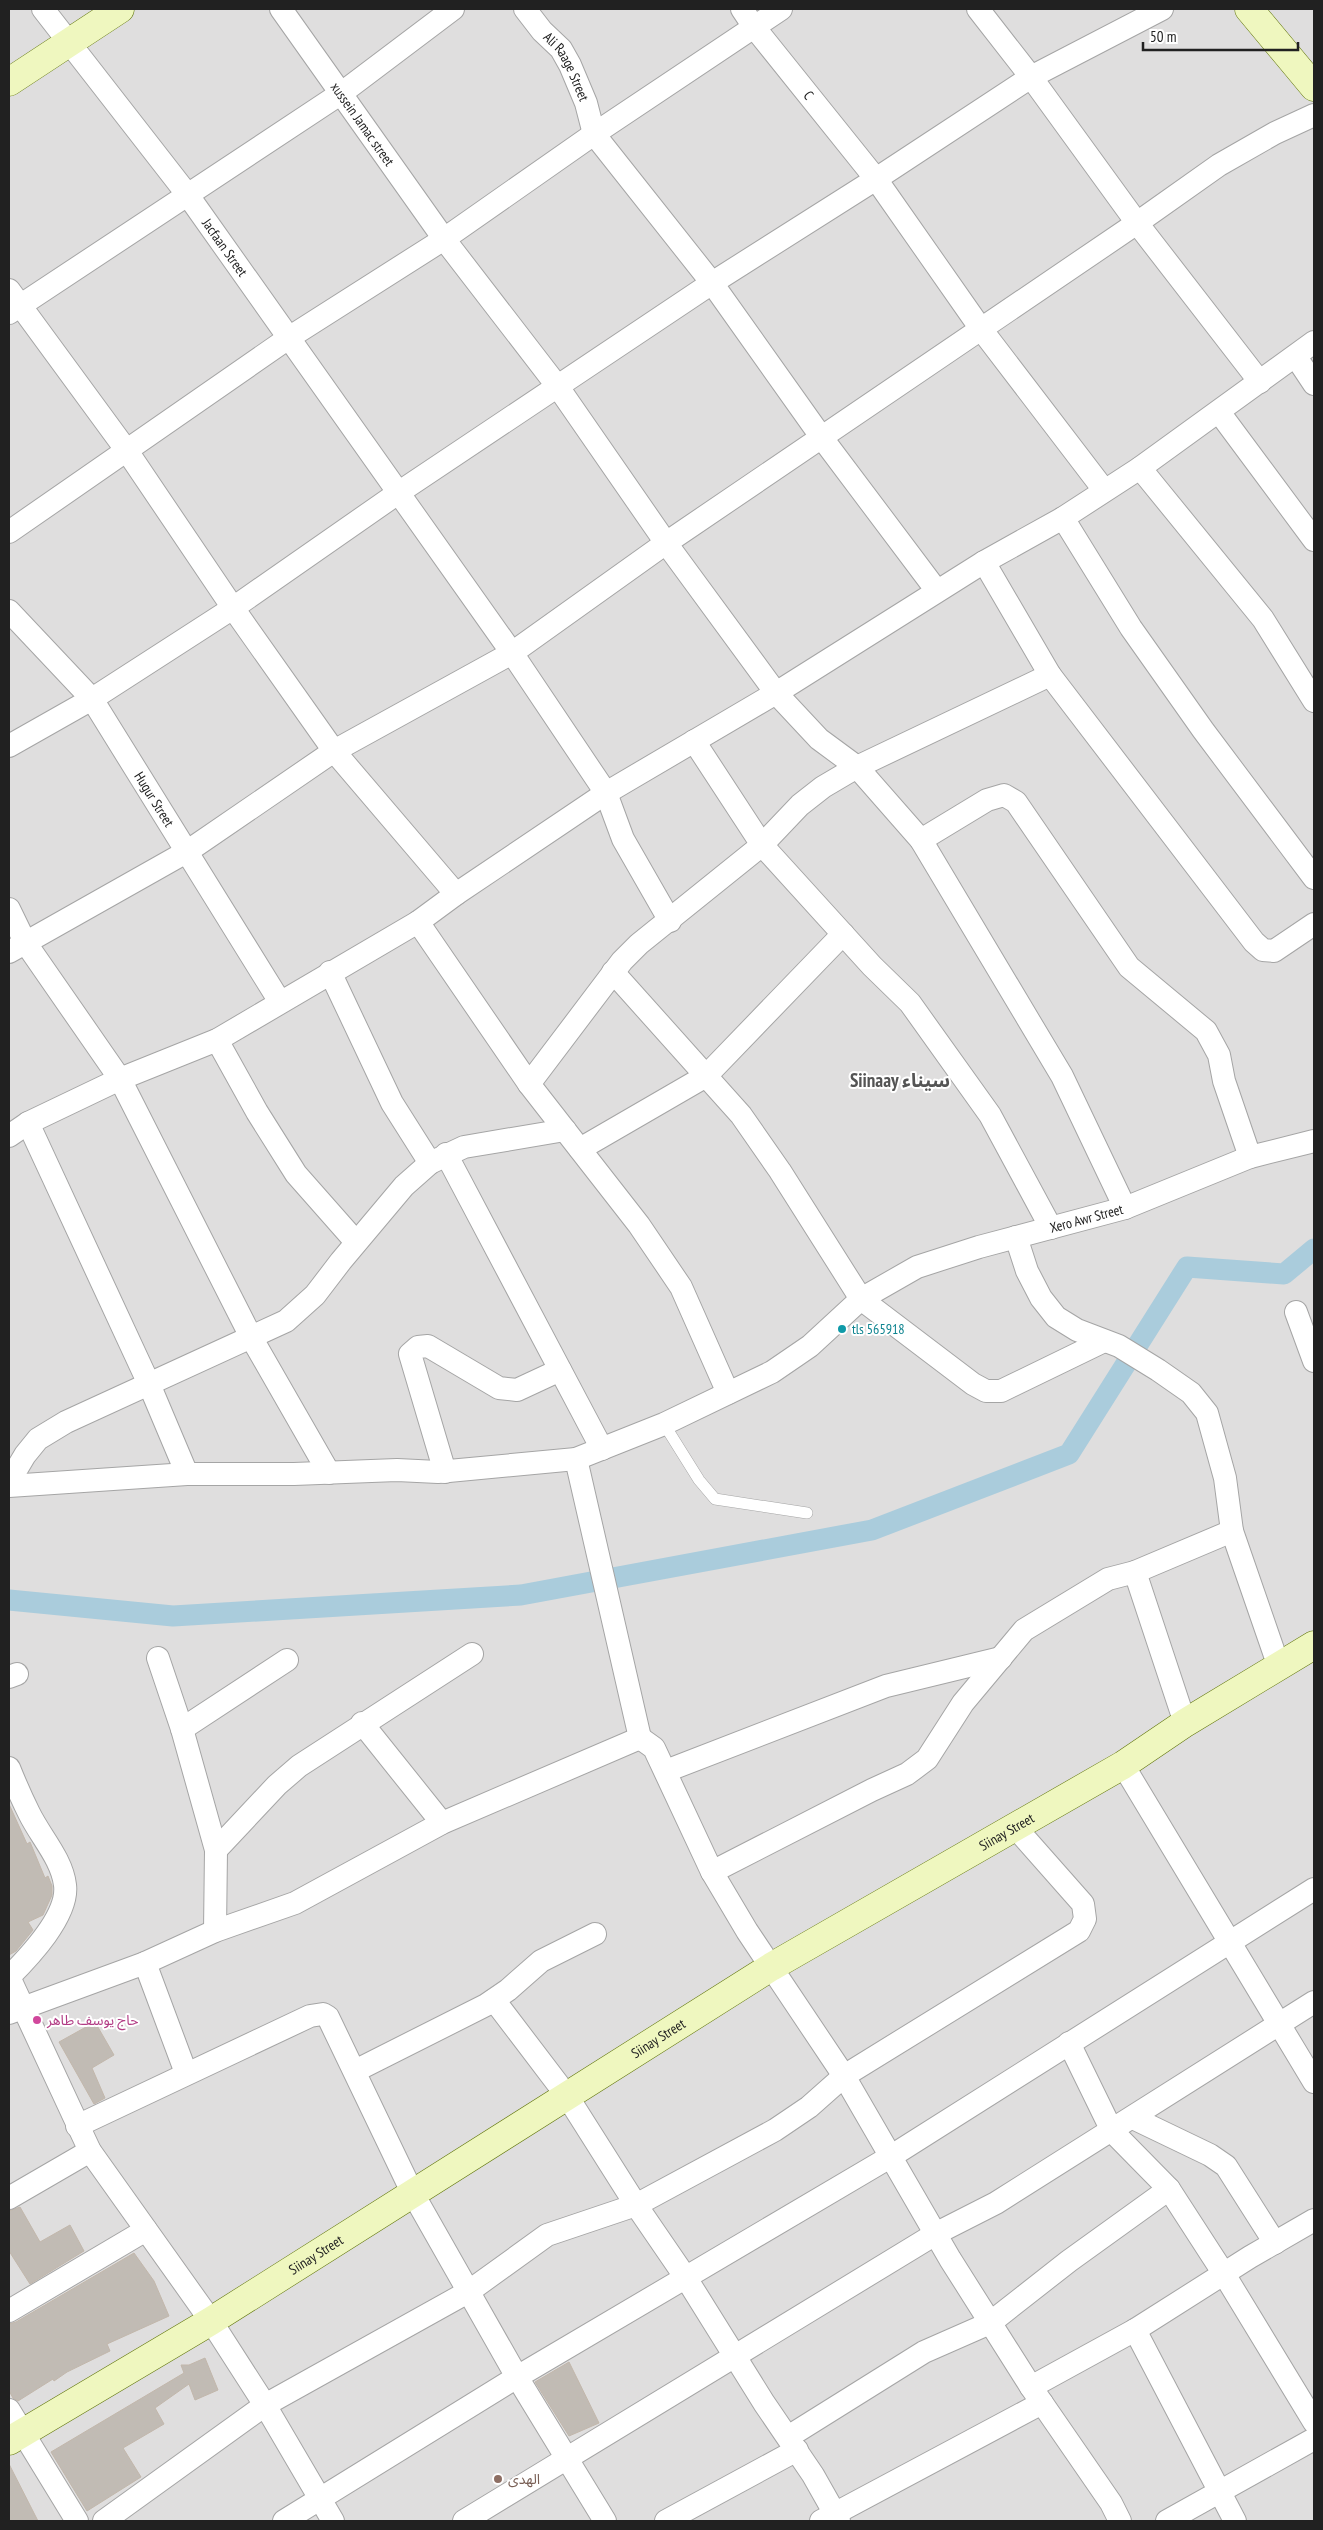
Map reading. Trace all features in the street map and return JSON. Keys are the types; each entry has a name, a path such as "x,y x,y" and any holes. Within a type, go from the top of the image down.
{"street":[{"name":"Jacfaan Street","path":"43,9 188,194 512,653 606,793 623,840 670,921"},
{"path":"9,82 120,9"},
{"name":"xussein Jamac street","path":"281,9 342,92 444,239 558,387 666,543 776,693 819,739 857,767 921,840 1062,1076 1125,1208"},
{"path":"453,9 342,92 188,194 12,303 127,451 233,608 334,751 456,894"},
{"name":"Ali Raage Street","path":"525,9 542,31 561,49 570,65 586,103 594,134"},
{"path":"9,532 290,337 444,239 594,134 748,18 780,9"},
{"path":"978,9 1031,76 1137,224 1260,382"},
{"path":"9,746 92,699 233,608 398,492 712,283 876,180 1031,76 1162,9"},
{"path":"1249,9 1314,87"},
{"name":"C","path":"748,18 876,180 981,330 1104,490"},
{"path":"17,947 188,850 334,751 512,653 666,543 1137,224 1219,165 1275,133 1314,115"},
{"path":"594,134 712,283 822,438 937,591"},
{"path":"9,1136 28,1123 120,1078 217,1040 418,922 456,894 606,793 776,693 984,562 1063,518 1140,468 1314,342"},
{"path":"1296,356 1314,384"},
{"path":"1219,412 1314,540"},
{"path":"1140,468 1263,619 1314,701"},
{"path":"1063,518 1131,628 1203,730 1314,878"},
{"path":"984,562 1050,675 1254,942 1263,950 1274,951 1314,924"},
{"name":"Hugur Street","path":"9,611 25,631 92,699 188,850 280,1002"},
{"path":"529,1084 614,972 639,944 670,921 762,845 800,805 823,787 857,767 1050,675"},
{"path":"694,741 762,845 843,934 910,1003 990,1115 1050,1228"},
{"path":"921,840 986,800 1004,795 1016,802 1129,967 1206,1031 1219,1054 1224,1081 1250,1156"},
{"path":"9,909 17,947 120,1078 251,1337 329,1473"},
{"path":"418,922 529,1084 639,1224 681,1287 728,1393"},
{"path":"580,1150 706,1076 843,934"},
{"path":"330,972 392,1103 438,1158 560,1370 602,1449"},
{"path":"614,972 741,1115 861,1299 973,1384 986,1391 1001,1391 1111,1344"},
{"path":"217,1040 256,1112 296,1174 356,1242"},
{"path":"28,1123 149,1384 187,1474"},
{"path":"9,1482 25,1455 38,1439 66,1422 286,1321 303,1307 404,1186 438,1158 464,1147 565,1130"},
{"name":"Xero Awr Street","path":"9,1486 187,1474 329,1473 397,1470 445,1472 576,1460 664,1424 772,1372 810,1346 861,1299 917,1267 1016,1237 1125,1208 1250,1156 1314,1141"},
{"path":"1016,1237 1027,1271 1041,1298 1056,1317 1077,1330 1111,1344 1158,1370 1191,1393 1207,1413 1225,1478 1232,1531 1279,1667"},
{"path":"1296,1312 1314,1361"},
{"path":"445,1472 410,1354 418,1347 428,1346 499,1388 517,1390 560,1370"},
{"path":"576,1460 640,1738 654,1748 712,1872 771,1968 844,2076 890,2157 990,2322 1111,2503 1120,2521"},
{"path":"712,1872 907,1774 926,1759 962,1703 1024,1630 1108,1579 1134,1572 1232,1531"},
{"path":"1134,1572 1185,1723"},
{"name":"Siinay Street","path":"13,2428 211,2321 412,2192 771,1968 1123,1765 1185,1723 1314,1645"},
{"path":"216,1850 277,1785 299,1766 362,1723 472,1654"},
{"path":"158,1658 182,1729 216,1850 215,1931"},
{"path":"666,1771 886,1686 1000,1658"},
{"path":"182,1729 287,1660"},
{"path":"362,1723 442,1823"},
{"path":"16,2010 145,1963 215,1931 295,1904 442,1823 640,1738"},
{"path":"1123,1765 1314,2082"},
{"path":"9,1768 29,1814 60,1866 66,1886 62,1905 39,1946 9,1977 16,2010 90,2150 211,2321 264,2405 333,2521"},
{"path":"104,2521 264,2405 468,2292 547,2234 636,2205 793,2120 844,2076 1079,1930 1085,1919 1083,1904 1015,1827"},
{"path":"284,2521 517,2377 890,2157 1229,1940 1314,1889"},
{"path":"355,2071 494,2000 541,1961 595,1934"},
{"path":"145,1963 186,2073"},
{"path":"494,2000 567,2096 636,2205 686,2278 735,2358 793,2443 831,2518 1037,2395 1135,2330 1314,2220"},
{"path":"464,2521 567,2457 735,2358 937,2233 996,2203 1112,2132 1314,2002"},
{"path":"77,2126 310,2016 323,2014 328,2017 412,2192 517,2377 605,2521"},
{"path":"1069,2043 1112,2132 1169,2189 1224,2274 1314,2422"},
{"path":"1133,2118 1210,2155 1226,2166 1274,2243"},
{"path":"9,2198 90,2150"},
{"path":"666,2521 793,2443 924,2352 990,2322 1069,2261 1169,2189"},
{"path":"9,2311 146,2230"},
{"path":"1135,2330 1235,2521"},
{"path":"13,2428 77,2521"},
{"path":"1167,2521 1314,2439"}],"lane":[{"path":"664,1424 699,1480 715,1498 806,1512"}],"shaded area":[{"path":"9,9 1314,9 1314,2521 9,2521"}],"building":[{"path":"9,1804 27,1844 30,1842 45,1878 48,1876 52,1886 52,1895 43,1915 28,1922 33,1930 16,1951 9,1955"},
{"path":"95,2022 114,2055 92,2068 105,2098 94,2104 59,2042"},
{"path":"20,2207 40,2242 70,2225 84,2251 30,2284 9,2251 9,2211"},
{"path":"134,2253 154,2281 169,2316 107,2344 110,2351 67,2372 54,2381 53,2379 18,2401 13,2398 9,2391 9,2324 16,2322"},
{"path":"205,2358 218,2390 195,2400 189,2384 155,2408 164,2424 123,2448 141,2477 87,2511 51,2452 184,2373 181,2365 189,2365"},
{"path":"569,2362 599,2423 569,2436 535,2382"},
{"path":"9,2464 38,2521 9,2521"}],"waterway":[{"path":"9,1600 173,1616 521,1595 872,1530 1069,1454 1187,1267 1284,1274 1314,1249"}],"place":[{"name":"tls 565918","path":"842,1329"},
{"name":"حاج يوسف طاهر","path":"37,2020"},
{"name":"الهدى","path":"498,2479"}],"district":[{"name":"Siinaay سيناء","path":"900,1080"}]}
